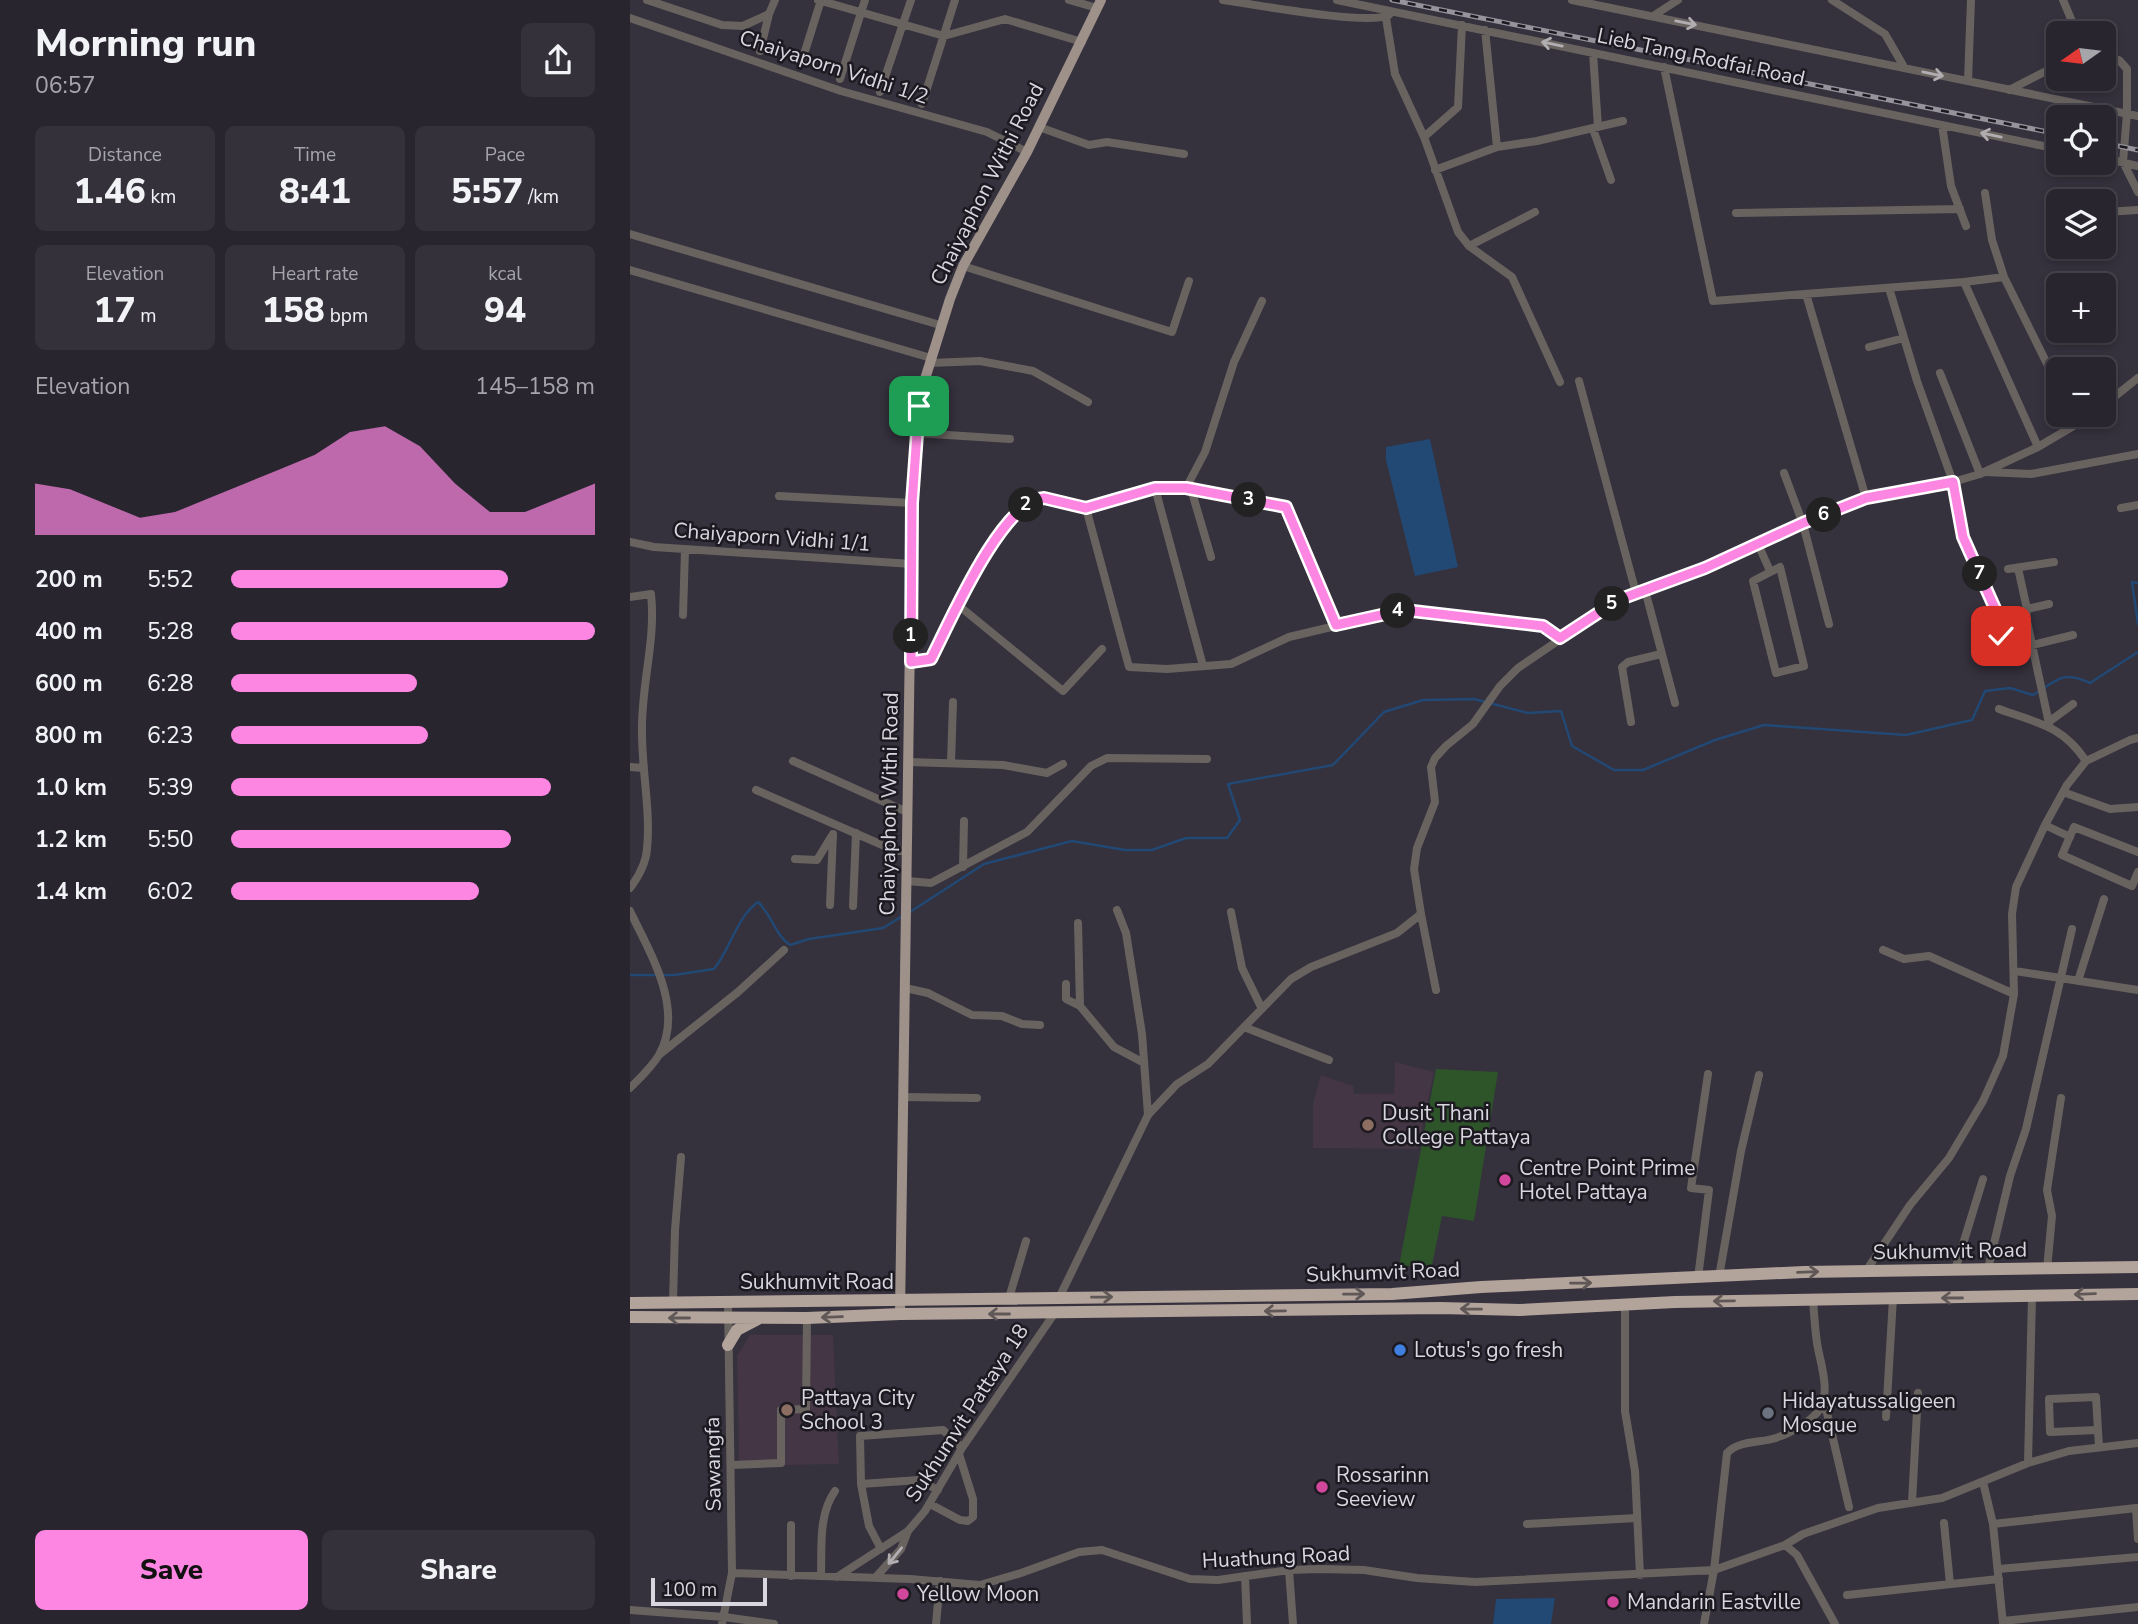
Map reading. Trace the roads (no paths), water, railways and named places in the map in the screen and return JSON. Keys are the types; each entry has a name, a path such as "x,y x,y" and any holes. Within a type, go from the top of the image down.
{"highway":[{"name":"Sukhumvit Road","path":"630,1317 807,1318 1009,1298 1392,1294 1540,1284 1866,1271 2138,1267"},
{"path":"1539,1309 1534,1307 1531,1299 1532,1291 1540,1284"},
{"name":"Sukhumvit Road","path":"630,1303 728,1301 1054,1314 1539,1309 1675,1302 2138,1294"},
{"path":"728,1345 737,1330 761,1318"}],"main road":[{"name":"Chaiyaphon Withi Road","path":"900,1308 912,503 916,433 930,360 940,325 964,266 1027,152 1099,4"}],"street":[{"path":"647,0 722,25 743,26 769,14"},
{"path":"760,51 775,0"},
{"path":"801,64 820,0 944,36 1005,19 1082,42"},
{"path":"840,79 865,0"},
{"path":"880,92 911,0"},
{"path":"922,104 955,0"},
{"path":"1069,0 1099,4"},
{"path":"1223,0 1330,16 1386,18 1394,11"},
{"name":"Lieb Tang Rodfai Road","path":"1337,0 2046,147"},
{"name":"Lieb Tang Rodfai Road","path":"1572,0 2138,116"},
{"path":"1653,16 1678,0"},
{"path":"1832,0 1885,34 1905,67"},
{"path":"1969,81 1971,0"},
{"path":"2063,0 2072,21"},
{"name":"Chaiyaporn Vidhi 1/2","path":"630,18 841,91 987,132 1027,152"},
{"path":"1386,18 1395,75 1424,137 1458,232 1469,246 1512,277 1560,382"},
{"path":"1424,137 1458,107 1462,25"},
{"path":"1485,30 1497,147"},
{"path":"1594,53 1595,128 1611,180"},
{"path":"2116,59 2127,69 2123,162 2138,192"},
{"path":"1664,68 1713,301 2004,277"},
{"path":"2009,90 2046,70"},
{"path":"1436,170 1497,147 1623,121"},
{"path":"1942,125 1951,186 1966,226"},
{"path":"1039,127 1089,145 1107,142 1184,154"},
{"path":"2116,161 2138,166"},
{"path":"1985,193 1992,240 2004,277 2046,362"},
{"path":"1736,213 1960,209"},
{"path":"2116,211 2138,209"},
{"path":"1469,246 1535,212"},
{"path":"630,234 940,325"},
{"path":"964,266 1172,332 1189,281"},
{"path":"630,270 930,360 981,361 1033,371 1088,402"},
{"path":"1964,282 2038,447"},
{"path":"1889,288 1953,482 1963,537 1997,613 2001,636"},
{"path":"1806,294 1866,498"},
{"path":"1211,557 1188,489 1205,452 1234,362 1262,302"},
{"path":"1869,347 1904,338"},
{"path":"1940,373 1983,473"},
{"path":"1578,381 1675,703"},
{"path":"2116,396 2137,381"},
{"path":"1436,990 1414,869 1417,848 1435,802 1432,767 1435,758 1473,724 1496,691 1518,668 1618,600 1705,568 1803,523 1866,498 1953,482 1983,473 2074,427"},
{"path":"916,433 1010,439"},
{"path":"1983,473 2031,474 2138,454"},
{"path":"1784,473 1803,523 1829,624"},
{"path":"1155,488 1203,666"},
{"path":"911,662 931,659 1000,531 1023,506 1038,498 1086,508 1155,488 1188,489 1286,507 1336,625"},
{"path":"779,495 912,503"},
{"path":"2121,508 2138,505"},
{"path":"1086,508 1129,667 1167,669 1231,664 1289,637 1404,610 1543,626 1560,638"},
{"name":"Chaiyaporn Vidhi 1/1","path":"630,542 685,550 912,564"},
{"path":"1758,544 1770,571"},
{"path":"682,615 685,550"},
{"path":"2008,569 2054,562"},
{"path":"1780,567 1804,666 1776,673 1753,581 1770,571 1780,567"},
{"path":"2018,568 2026,609 2025,617 2050,724"},
{"path":"630,597 651,594 653,614 653,641 642,716 647,850 642,870 630,888"},
{"path":"2026,609 2049,604"},
{"path":"958,605 1063,691 1102,649"},
{"path":"2032,645 2073,635"},
{"path":"1631,722 1622,667 1628,662 1661,654"},
{"path":"951,763 953,702"},
{"path":"2050,724 2073,704"},
{"path":"1999,709 2050,724 2066,736 2086,761"},
{"path":"1866,1271 1910,1205 1950,1158 1983,1101 2003,1056 2014,995 2012,914 2016,887 2045,825 2063,792 2086,761 2138,738"},
{"path":"907,881 931,883 1027,832 1091,766 1107,758 1207,759"},
{"path":"793,761 907,811"},
{"path":"908,762 1003,765 1046,773 1063,764"},
{"path":"630,767 644,768"},
{"path":"756,790 896,851 907,851"},
{"path":"2063,792 2110,809 2138,807"},
{"path":"963,867 964,821"},
{"path":"795,859 817,860 837,825"},
{"path":"2045,825 2070,837"},
{"path":"2138,852 2074,827 2062,855 2132,886 2138,872"},
{"path":"830,905 832,834"},
{"path":"853,906 856,834"},
{"path":"2078,981 2104,899"},
{"path":"1117,910 1126,933 1144,1063 1148,1115"},
{"path":"630,911 662,983 668,1013 666,1032 659,1054"},
{"path":"1231,912 1241,968 1262,1009"},
{"path":"1059,1297 1148,1115 1177,1084 1208,1064 1290,979 1311,967 1397,933 1421,914"},
{"path":"1078,923 1080,1006"},
{"path":"1988,1269 2010,1176 2026,1129 2072,929"},
{"path":"630,1088 659,1054 738,992 784,950"},
{"path":"1883,950 1904,959 1929,956 2014,995"},
{"path":"2015,971 2138,990"},
{"path":"1066,984 1066,999 1080,1006 1114,1047 1144,1063"},
{"path":"905,988 928,993 972,1015 1002,1016 1022,1024 1040,1025"},
{"path":"1244,1027 1329,1060"},
{"path":"1698,1278 1709,1190 1691,1188 1708,1074"},
{"path":"1719,1277 1741,1151 1759,1075"},
{"path":"902,1097 977,1098"},
{"path":"2047,1269 2052,1216 2047,1190 2061,1098"},
{"path":"673,1302 681,1157"},
{"path":"1955,1270 1983,1179"},
{"path":"1009,1298 1026,1241"},
{"path":"2028,1463 2032,1297"},
{"path":"1886,1417 1893,1298"},
{"path":"1704,1624 1714,1570 1727,1453 1733,1446 1773,1439 1787,1433 1820,1410 1823,1404 1825,1390 1813,1300"},
{"name":"Sawangfa","path":"723,1620 732,1573 728,1301"},
{"path":"1625,1306 1625,1412 1635,1471 1640,1575"},
{"name":"Sukhumvit Pattaya 18","path":"837,1577 908,1531 930,1504 960,1451 1054,1314"},
{"path":"732,1465 781,1463 780,1410 806,1409 807,1318"},
{"path":"1912,1503 1918,1393"},
{"path":"2097,1430 2050,1432 2049,1399 2096,1398 2099,1447"},
{"path":"1823,1404 1828,1413 1849,1507"},
{"path":"881,1549 869,1526 861,1483 860,1436 943,1430 960,1451 973,1499 973,1517 968,1521 960,1520 930,1504"},
{"name":"Huathung Road","path":"732,1573 876,1577 980,1585 1079,1552 1102,1550 1190,1579 1218,1580 1289,1570 1364,1570 1417,1578 1475,1582 1714,1570 1785,1545 1802,1534 1858,1514 1878,1508 1942,1498 2028,1463 2069,1451 2138,1443"},
{"path":"861,1483 919,1480 938,1490"},
{"path":"1983,1482 1993,1524 2003,1622 2138,1607"},
{"path":"821,1576 822,1524 835,1491"},
{"path":"1993,1524 2136,1508 2138,1539"},
{"path":"1527,1524 1637,1518"},
{"path":"1944,1523 1950,1584"},
{"path":"791,1525 791,1576"},
{"name":"Sukhumvit Pattaya 18","path":"876,1577 901,1549 908,1531"},
{"path":"1785,1545 1797,1555 1823,1607 1835,1624"},
{"path":"1847,1595 1950,1584 1998,1574 2138,1557"},
{"path":"1289,1570 1293,1624"},
{"path":"1245,1576 1247,1624"},
{"path":"936,1624 940,1581"},
{"path":"630,1610 774,1624"},
{"path":"656,1624 657,1612"}],"water":[{"path":"1430,439 1458,567 1415,576 1386,460 1386,447"},
{"path":"1555,1598 1551,1624 1493,1624 1496,1599"}],"waterway":[{"path":"2138,583 2132,582 2138,624"},
{"path":"910,912 984,864 1072,841 1125,850 1152,850 1186,838 1227,838 1240,820 1228,784 1333,765 1384,712 1423,700 1474,699 1528,713 1561,711 1572,746 1614,770 1643,770 1715,740 1764,725 1906,735 1972,720 1985,691 2010,688 2033,695 2066,677 2090,683 2138,652"},
{"path":"630,975 674,975 714,969 744,916 758,902 790,945 809,939 883,928 901,917"}],"railway":[{"path":"1392,0 2046,132"},
{"path":"2116,145 2138,150"}],"place":[{"name":"Dusit Thani College Pattaya","path":"1368,1125"},
{"name":"Centre Point Prime Hotel Pattaya","path":"1505,1180"},
{"name":"Lotus's go fresh","path":"1400,1350"},
{"name":"Pattaya City School 3","path":"787,1410"},
{"name":"Hidayatussaligeen Mosque","path":"1768,1413"},
{"name":"Rossarinn Seeview","path":"1322,1487"},
{"name":"Yellow Moon","path":"903,1594"},
{"name":"Mandarin Eastville","path":"1613,1602"}]}
